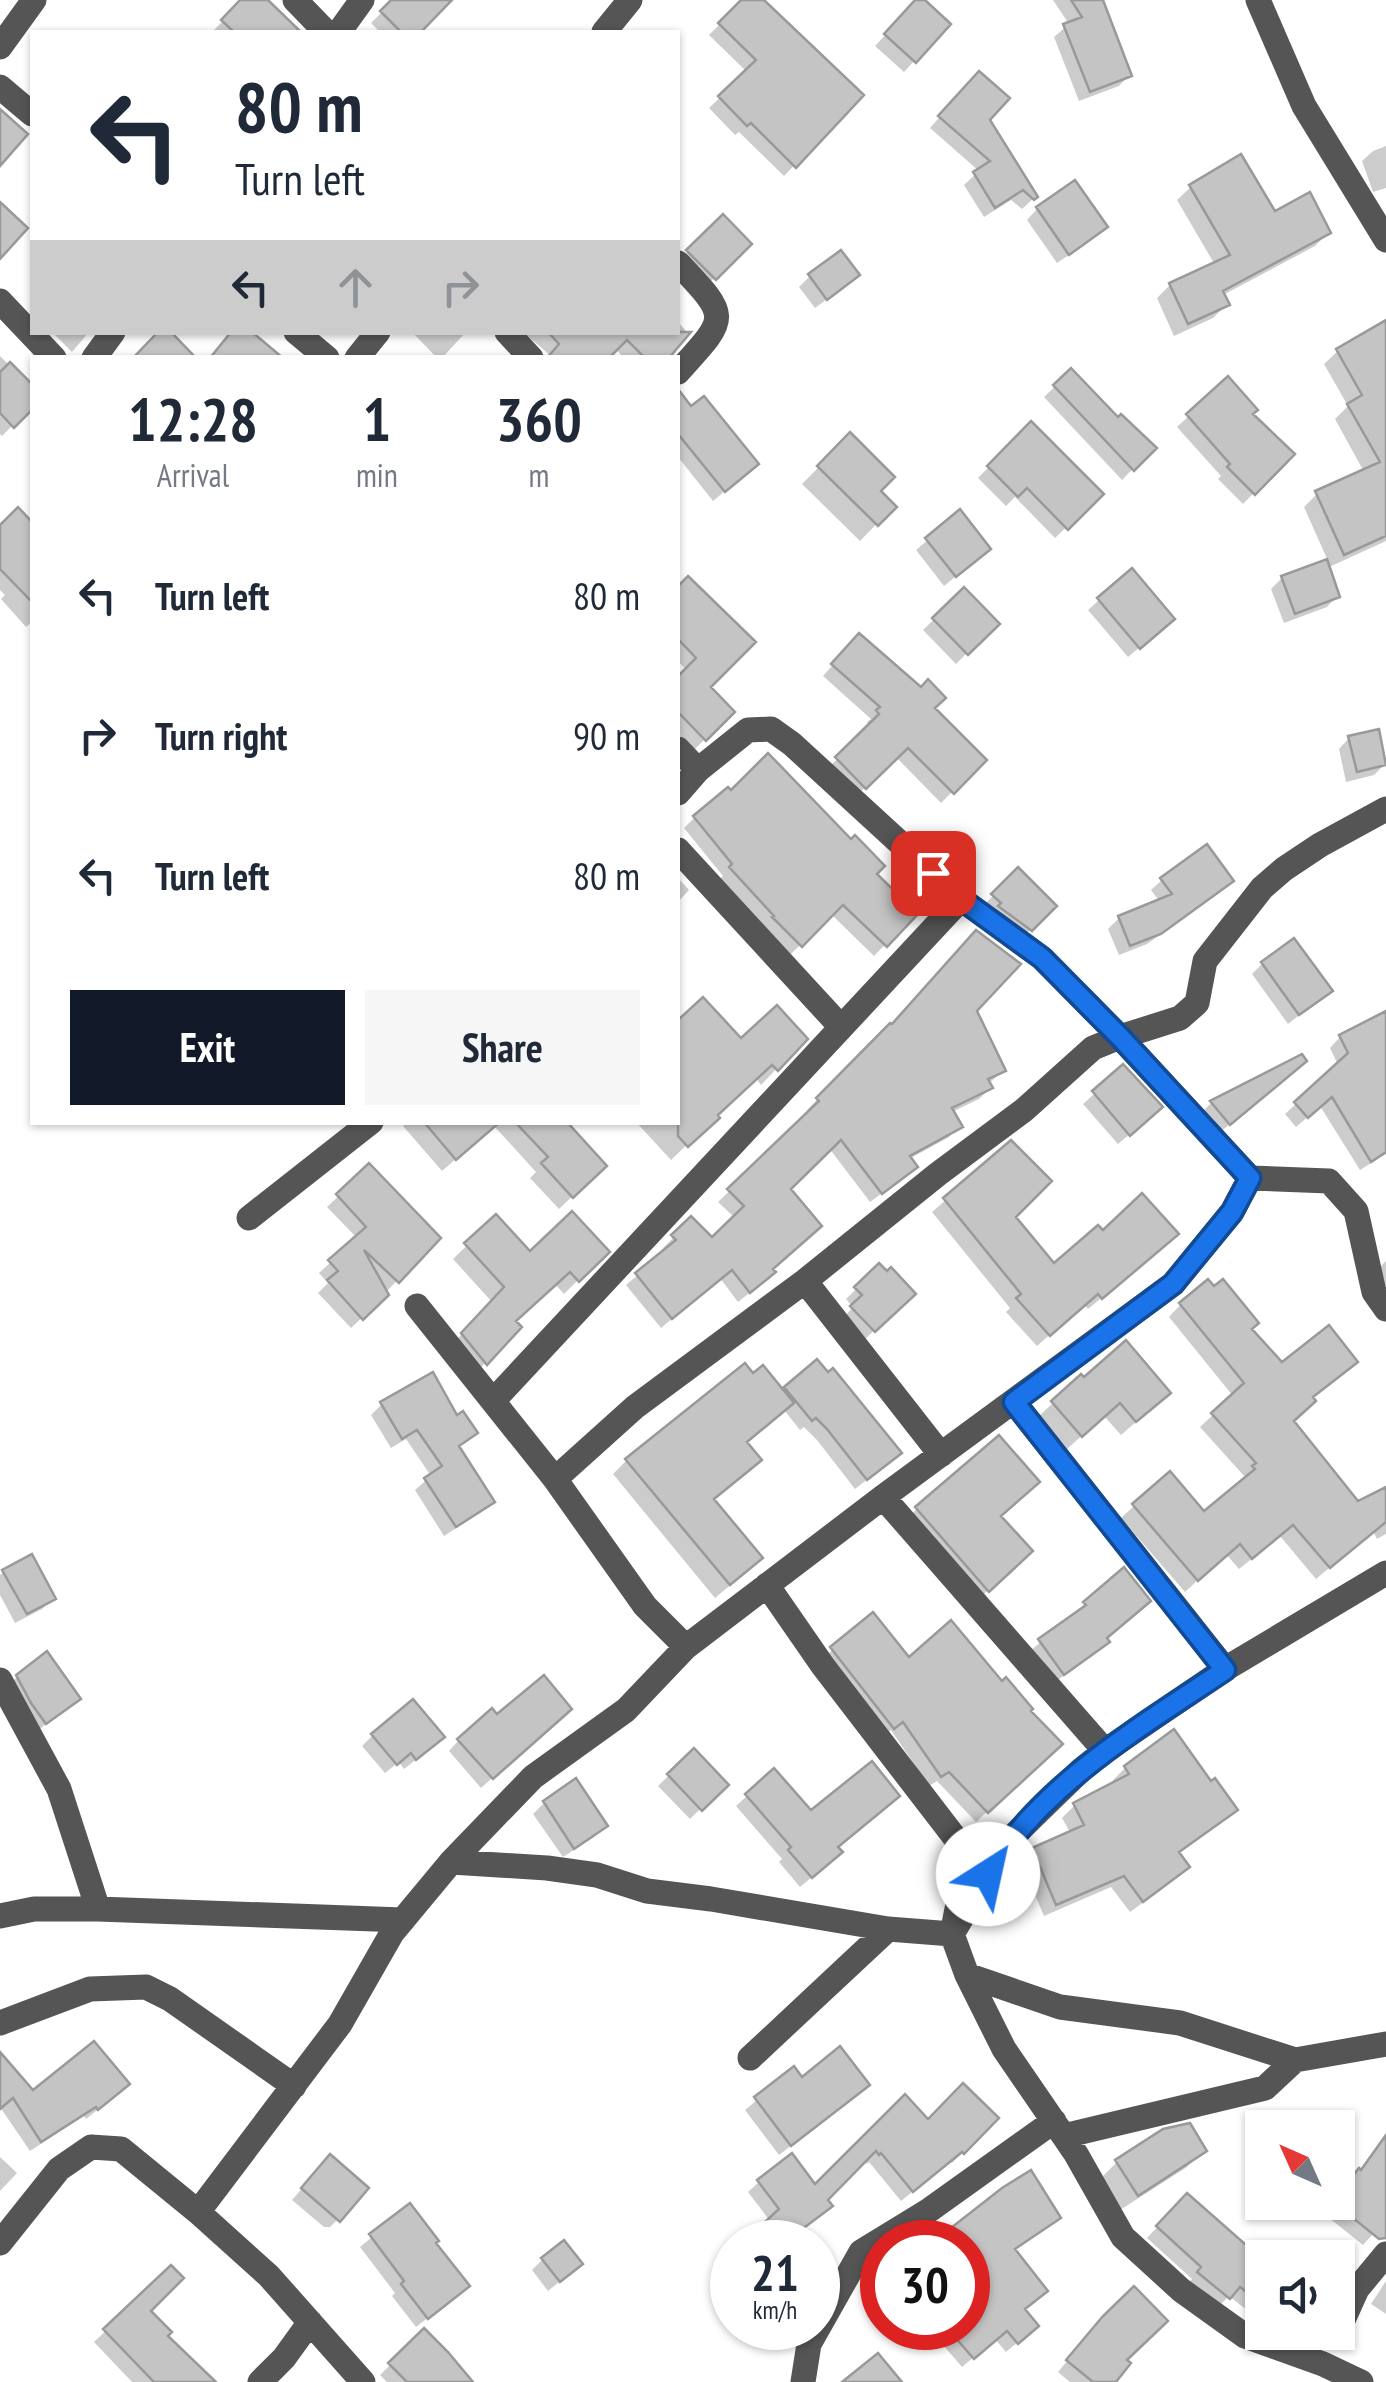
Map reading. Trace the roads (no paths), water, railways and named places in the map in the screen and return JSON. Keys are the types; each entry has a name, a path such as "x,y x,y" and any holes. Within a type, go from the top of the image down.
{"street":[{"path":"0,47 34,0"},
{"path":"295,0 324,30"},
{"path":"340,30 362,0"},
{"path":"606,30 630,0"},
{"path":"1258,0 1304,106 1377,205 1386,240"},
{"path":"0,87 30,112"},
{"path":"680,265 717,308 710,337 680,370"},
{"path":"0,301 30,333"},
{"path":"32,335 51,355"},
{"path":"300,335 323,355"},
{"path":"360,355 376,335"},
{"path":"511,335 528,355"},
{"path":"680,792 698,770 748,730 772,729 961,899 1042,958 1250,1178 1329,1181 1356,1212 1374,1292 1386,1309"},
{"path":"680,751 698,770"},
{"path":"555,1478 635,1407 805,1281 1024,1110 1093,1048 1180,1018 1197,1003 1205,962 1262,888 1320,845 1386,809"},
{"path":"680,852 842,1026"},
{"path":"493,1401 961,899"},
{"path":"249,1218 367,1125"},
{"path":"198,2212 340,2024 392,1933 450,1862 533,1777 626,1710 686,1647 1173,1284 1232,1212 1250,1178"},
{"path":"805,1281 940,1455"},
{"path":"417,1306 555,1478 645,1606 686,1647"},
{"path":"1014,1402 1225,1670"},
{"path":"883,1497 1105,1750"},
{"path":"952,1934 1006,1843 1105,1750 1225,1670 1386,1572"},
{"path":"767,1585 967,1859 952,1934 967,1976 1004,2050 1059,2128 1123,2237 1181,2290 1245,2336 1360,2382"},
{"path":"0,1680 60,1789 98,1909"},
{"path":"450,1862 598,1875 647,1891 888,1929 952,1934"},
{"path":"0,1916 34,1910 98,1909 403,1920"},
{"path":"750,2058 888,1929"},
{"path":"967,1976 1060,2007 1180,2023 1295,2060 1386,2044"},
{"path":"0,2024 90,1989 146,1987 170,1999 294,2086"},
{"path":"803,2382 809,2344 861,2252 1059,2128 1265,2088 1295,2060"},
{"path":"0,2243 59,2169 91,2147 121,2150 269,2276 363,2382"},
{"path":"1355,2293 1386,2254"},
{"path":"260,2382 284,2358 310,2322"},
{"path":"1323,2364 1329,2350"}]}
